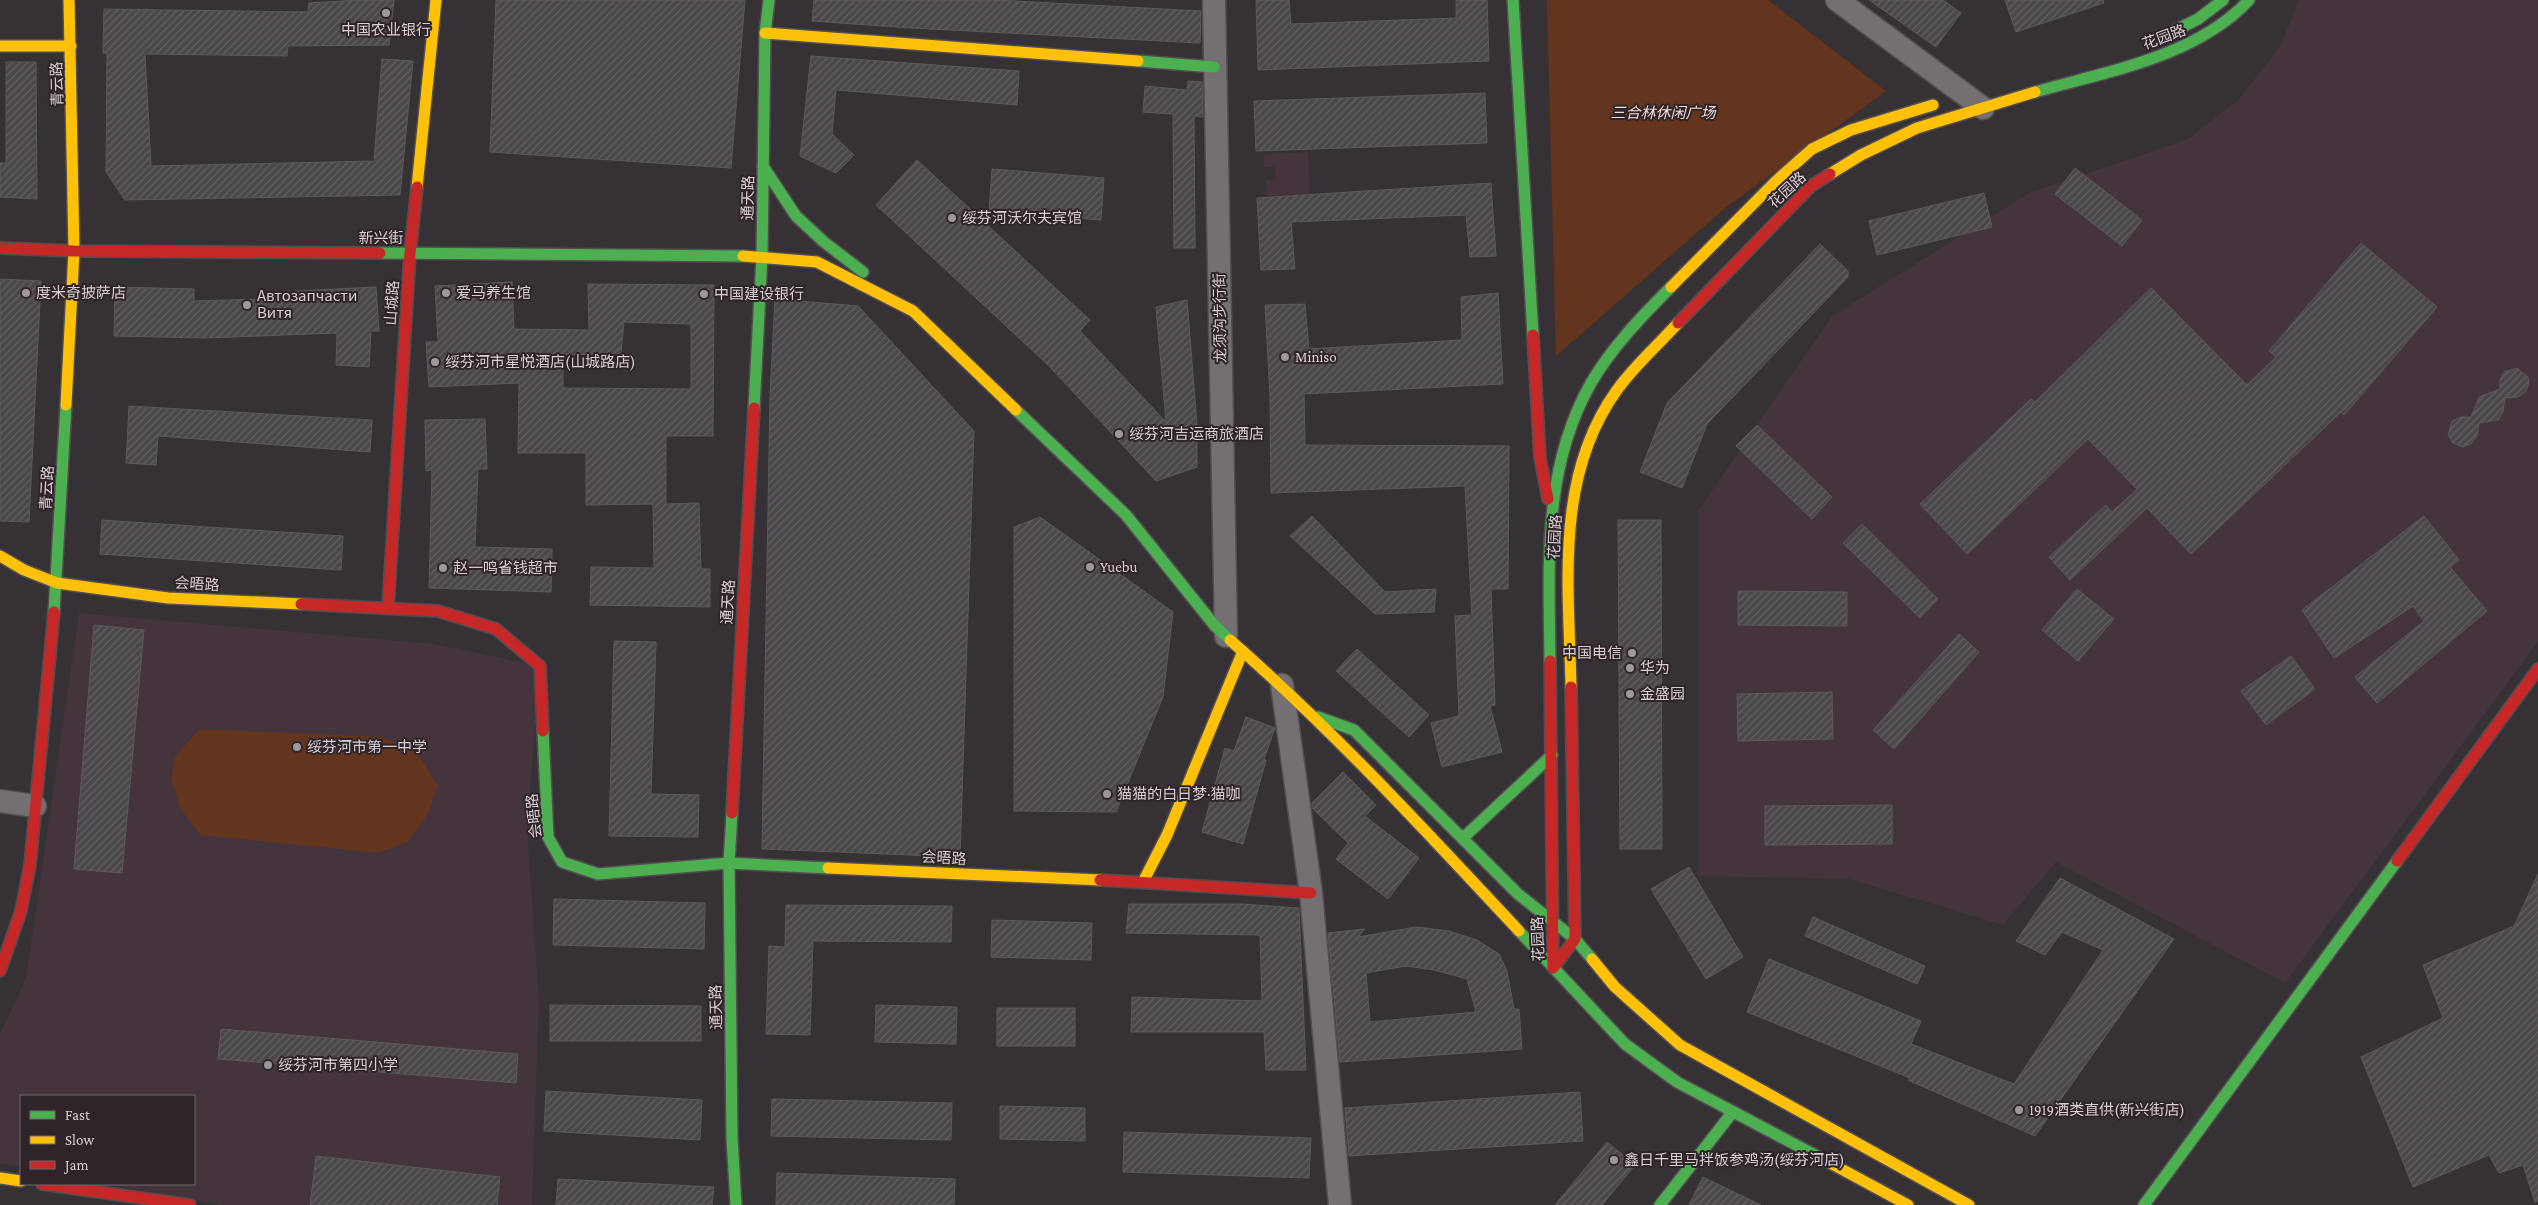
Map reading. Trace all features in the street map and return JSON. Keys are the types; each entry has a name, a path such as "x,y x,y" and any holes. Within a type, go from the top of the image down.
{"main road":[{"name":"青云路","path":"0,971 21,911 30,866 56,583 74,251 69,0"},
{"name":"山城路","path":"388,608 410,253 436,0"},
{"name":"通天路","path":"736,1205 732,1138 729,863 762,256 765,33 769,0"},
{"path":"1513,0 1540,458 1551,513"},
{"name":"花园路","path":"2150,40 2169,34 2198,19 2223,0"},
{"name":"花园路","path":"1553,968 1551,513 1560,461 1573,420 1592,383 1608,358 1648,312 1795,163 1825,141 1869,124 2180,49 2214,33 2234,17 2249,0"},
{"path":"765,33 1214,67"},
{"path":"0,46 71,46"},
{"name":"花园路","path":"1553,968 1575,939 1568,544 1573,494 1586,445 1617,390 1694,305 1811,186 1860,155 1978,98"},
{"path":"763,166 791,209 809,227 827,244 913,311 1126,515 1215,626 1282,685 1419,824 1625,1044 1677,1082 1732,1113 1908,1205"},
{"name":"新兴街","path":"0,248 74,251 762,256 817,262 913,311"},
{"name":"会晤路","path":"0,556 24,570 56,583 168,598 438,610 496,629 540,666 548,837 562,862 598,874 729,863 1143,882 1312,893"},
{"path":"1143,882 1167,835 1243,651"},
{"path":"2144,1205 2538,669"},
{"path":"1312,715 1354,730 1518,894 1575,939 1615,987 1680,1045 1970,1205"},
{"path":"1463,838 1552,755"},
{"path":"1660,1205 1732,1113"},
{"path":"0,1178 20,1181"},
{"path":"49,1185 190,1205"}],"street":[{"name":"龙须沟步行街","path":"1214,0 1226,636"},
{"path":"1836,0 1978,98"},
{"path":"1282,685 1312,893 1340,1205"},
{"path":"0,801 35,806"}],"shaded area":[{"path":"2299,0 2538,0 2538,642 2285,983 2056,862 2003,925 1849,879 1698,876 1698,511 1832,316 2031,192 2188,139 2239,99 2281,45"},
{"path":"1308,152 1310,194 1266,196 1265,180 1276,179 1275,167 1264,167 1264,154"},
{"name":"绥芬河市第一中学","path":"79,613 435,644 540,666 527,829 539,1001 532,1205 219,1205 112,1185 195,1185 195,1095 20,1095 20,1167 0,1163 0,1034 26,978"}],"green space":[{"name":"三合林休闲广场","path":"1547,0 1768,0 1886,91 1725,208 1556,356"},
{"path":"200,729 382,737 417,753 438,785 428,814 408,842 378,853 200,835 180,808 171,779 175,756"}],"building":[{"path":"394,0 389,45 288,46 287,56 145,54 151,166 374,161 382,59 413,61 400,195 125,200 106,172 107,53 103,53 104,9 308,12 309,3"},
{"path":"496,0 745,0 731,168 490,152"},
{"path":"814,0 996,0 1201,11 1200,43 812,21"},
{"path":"1256,0 1289,0 1291,24 1456,18 1456,0 1487,0 1489,61 1258,70"},
{"path":"1869,0 1943,0 1961,13 1936,47"},
{"path":"2005,0 2103,0 2104,3 2016,32"},
{"path":"811,56 1019,71 1017,105 836,90 832,134 854,155 836,173 800,156"},
{"path":"6,62 36,62 37,199 0,197 0,163 6,163"},
{"path":"1188,81 1202,82 1203,117 1194,116 1195,248 1174,248 1173,114 1143,112 1145,86 1187,90"},
{"path":"1485,93 1487,143 1256,151 1254,101"},
{"path":"917,160 1090,320 1080,331 1166,422 1156,307 1187,300 1197,425 1197,467 1156,481 1048,365 876,205"},
{"path":"2075,168 2142,220 2122,246 2055,194"},
{"path":"992,169 1104,178 1101,220 989,211"},
{"path":"1491,183 1496,256 1470,257 1466,215 1291,222 1295,269 1261,270 1257,198"},
{"path":"1984,193 1992,227 1877,255 1869,221"},
{"path":"2361,243 2437,307 2344,415 2341,412 2191,554 2147,508 2070,580 2049,557 2106,505 2112,512 2137,489 2088,439 1967,554 1920,504 2031,399 2035,402 2151,288 2247,385 2276,357 2269,351"},
{"path":"1820,244 1848,271 1848,277 1707,424 1682,488 1640,472 1667,403"},
{"path":"0,279 41,281 29,522 0,521"},
{"path":"512,282 514,329 589,330 588,284 714,285 713,436 666,436 666,504 699,503 701,569 710,569 710,607 590,605 591,567 654,568 653,504 586,505 586,453 518,453 519,383 429,387 426,342 438,342 435,286","holes":["624,322 691,324 691,389 563,388 563,355 621,353"]},
{"path":"115,287 194,289 194,301 296,298 295,291 376,287 379,331 371,331 369,367 336,365 337,333 206,338 114,336"},
{"path":"1498,293 1503,384 1304,394 1305,445 1509,446 1508,589 1491,589 1495,705 1490,706 1502,752 1442,767 1431,723 1459,716 1455,616 1472,615 1465,486 1271,493 1270,396 1265,305 1305,304 1309,349 1462,340 1461,297"},
{"path":"775,299 858,306 974,431 960,857 762,849 770,396"},
{"path":"2517,368 2528,377 2529,382 2526,391 2518,397 2505,398 2503,412 2498,420 2479,423 2477,436 2471,444 2462,447 2453,443 2448,435 2452,421 2461,417 2471,417 2479,397 2500,389 2500,380 2504,372"},
{"path":"129,406 372,420 370,452 158,436 156,465 126,463"},
{"path":"485,419 487,469 478,469 475,547 552,549 551,592 429,588 432,470 426,471 425,420"},
{"path":"1757,425 1832,497 1812,519 1736,446"},
{"path":"1312,516 1385,592 1436,589 1434,612 1375,614 1290,536"},
{"path":"2424,516 2459,560 2450,567 2487,611 2377,703 2355,677 2424,621 2413,606 2334,658 2302,610"},
{"path":"1040,517 1173,612 1163,697 1116,812 1014,811 1014,527"},
{"path":"102,520 343,536 341,570 100,554"},
{"path":"1618,520 1661,520 1662,849 1620,849"},
{"path":"1862,524 1938,599 1920,618 1843,543"},
{"path":"2077,589 2114,619 2078,661 2042,630"},
{"path":"1738,591 1847,592 1847,626 1738,625"},
{"path":"94,625 144,630 122,873 74,869"},
{"path":"1959,634 1979,652 1894,749 1873,730"},
{"path":"614,641 656,642 651,794 699,795 698,837 609,836"},
{"path":"1357,649 1429,715 1409,737 1336,671"},
{"path":"2291,656 2315,689 2266,725 2241,691"},
{"path":"1832,692 1833,739 1738,741 1737,694"},
{"path":"1246,717 1275,728 1264,759 1266,760 1243,844 1202,832 1225,748 1234,751"},
{"path":"1343,772 1376,805 1365,816 1419,858 1388,899 1336,859 1348,843 1312,808 1312,803"},
{"path":"1892,805 1892,844 1765,845 1765,806"},
{"path":"1689,867 1743,957 1706,979 1651,889"},
{"path":"2538,874 2538,1201 2535,1202 2523,1165 2499,1173 2489,1155 2413,1187 2361,1057 2443,1018 2423,965 2514,926"},
{"path":"2060,878 2174,939 2035,1136 1908,1080 1910,1078 1747,1012 1769,959 1921,1021 1911,1044 2014,1084 2103,950 2062,932 2045,955 2016,941"},
{"path":"554,899 705,903 704,949 553,945"},
{"path":"1129,904 1242,904 1299,908 1306,1070 1266,1070 1264,1032 1131,1032 1132,997 1262,1001 1260,935 1126,933"},
{"path":"786,905 952,906 951,942 813,941 810,1035 766,1034 769,946 785,947"},
{"path":"1813,917 1925,966 1917,984 1805,936"},
{"path":"992,920 1092,923 1091,960 991,957"},
{"path":"1416,927 1449,931 1477,940 1499,954 1507,971 1514,1009 1519,1009 1522,1049 1340,1062 1328,933 1365,929 1358,937","holes":["1406,966 1434,970 1467,979 1476,1012 1370,1022 1366,973"]},
{"path":"550,1005 701,1006 701,1041 550,1041"},
{"path":"876,1005 957,1007 956,1044 875,1042"},
{"path":"997,1008 1075,1008 1075,1046 997,1046"},
{"path":"221,1029 518,1054 516,1083 218,1059"},
{"path":"546,1091 702,1100 700,1140 544,1131"},
{"path":"1580,1092 1583,1141 1349,1156 1345,1108"},
{"path":"772,1099 952,1103 951,1140 771,1136"},
{"path":"1000,1106 1085,1108 1085,1141 1000,1139"},
{"path":"1124,1132 1311,1138 1309,1178 1123,1172"},
{"path":"1607,1142 1635,1165 1602,1205 1555,1205"},
{"path":"316,1156 500,1177 497,1205 310,1205"},
{"path":"777,1173 955,1179 954,1205 776,1205"},
{"path":"1703,1177 1761,1205 1689,1205"},
{"path":"558,1179 714,1187 712,1205 556,1205"}],"traffic: fast":[{"path":"754,408 762,256 765,33 769,0"},
{"path":"1513,0 1533,335"},
{"path":"2166,35 2198,19 2223,0"},
{"path":"2035,92 2121,69 2177,49 2228,19 2249,0"},
{"path":"1138,61 1214,67"},
{"path":"763,166 796,216 824,242 863,272"},
{"path":"380,253 743,256"},
{"path":"1550,661 1549,590 1552,519 1556,484 1564,449 1575,416 1599,370 1628,332 1671,287"},
{"path":"54,612 66,405"},
{"path":"1016,410 1126,515 1215,626 1230,640"},
{"path":"1318,717 1354,730 1518,894 1575,939 1592,959"},
{"path":"543,731 548,837 562,862 598,874 729,863 828,868"},
{"path":"1463,838 1552,755"},
{"path":"732,813 729,863 732,1138 736,1205"},
{"path":"2144,1205 2397,861"},
{"path":"1519,931 1625,1044 1677,1082 1832,1164"},
{"path":"1660,1205 1732,1113"}],"traffic: slow":[{"path":"66,405 74,251 69,0"},
{"path":"417,187 436,0"},
{"path":"765,33 1138,61"},
{"path":"0,46 71,46"},
{"path":"1830,174 1861,155 1917,128 2035,92"},
{"path":"1671,287 1776,181 1812,149 1851,130 1933,105"},
{"path":"743,256 817,262 913,311 1016,410"},
{"path":"1571,687 1568,610 1570,533 1574,496 1583,459 1597,424 1617,390 1638,364 1678,323"},
{"path":"0,556 24,570 57,583 168,598 301,604"},
{"path":"1230,640 1306,709 1342,745 1519,931"},
{"path":"1143,882 1167,835 1243,651"},
{"path":"828,868 1100,880"},
{"path":"1592,959 1615,987 1680,1045 1969,1205"},
{"path":"1832,1164 1908,1205"},
{"path":"0,1178 20,1181"}],"traffic: jam":[{"path":"1678,323 1811,186 1830,174"},
{"path":"388,608 410,253 417,187"},
{"path":"0,248 74,251 380,253"},
{"path":"1533,335 1540,458 1548,499"},
{"path":"732,813 754,408"},
{"path":"301,604 438,611 496,629 540,666 543,731"},
{"path":"0,971 21,911 30,865 54,612"},
{"path":"1550,661 1553,968"},
{"path":"2397,861 2538,669"},
{"path":"1553,968 1575,939 1571,687"},
{"path":"1100,880 1311,893"},
{"path":"49,1185 190,1205"}],"place":[{"name":"中国农业银行","path":"386,13"},
{"name":"绥芬河沃尔夫宾馆","path":"952,218"},
{"name":"度米奇披萨店","path":"26,293"},
{"name":"爱马养生馆","path":"446,293"},
{"name":"中国建设银行","path":"704,294"},
{"name":"Автозапчасти Витя","path":"247,305"},
{"name":"Miniso","path":"1285,357"},
{"name":"绥芬河市星悦酒店(山城路店)","path":"435,362"},
{"name":"绥芬河吉运商旅酒店","path":"1119,434"},
{"name":"Yuebu","path":"1090,567"},
{"name":"赵一鸣省钱超市","path":"443,568"},
{"name":"中国电信","path":"1632,653"},
{"name":"华为","path":"1630,668"},
{"name":"金盛园","path":"1630,694"},
{"name":"绥芬河市第一中学","path":"297,747"},
{"name":"猫猫的白日梦·猫咖","path":"1107,794"},
{"name":"绥芬河市第四小学","path":"268,1065"},
{"name":"1919酒类直供(新兴街店)","path":"2019,1110"},
{"name":"鑫日千里马拌饭参鸡汤(绥芬河店)","path":"1614,1160"}]}
